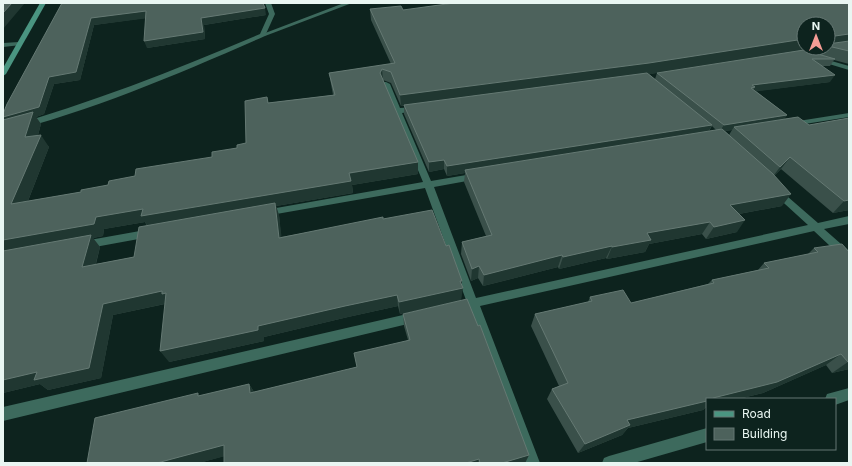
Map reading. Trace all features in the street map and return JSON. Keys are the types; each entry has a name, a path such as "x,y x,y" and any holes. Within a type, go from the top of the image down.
{"street":[{"path":"3,74 43,3"},
{"path":"263,35 272,14 268,3"},
{"path":"3,131 44,120 190,66 263,35 349,3"},
{"path":"3,45 19,44"},
{"path":"849,48 794,54 849,68"},
{"path":"386,84 428,184 533,463"},
{"path":"398,112 429,107"},
{"path":"780,126 849,115"},
{"path":"255,214 490,174"},
{"path":"770,185 849,257"},
{"path":"442,310 849,220"},
{"path":"74,246 160,231"},
{"path":"3,414 426,314"},
{"path":"835,398 849,394"},
{"path":"609,463 706,435"}],"building":[{"path":"3,3 12,3 3,13"},
{"path":"62,3 263,3 265,8 201,18 203,32 144,41 146,11 91,18 76,72 49,77 39,107 3,117 7,104"},
{"path":"454,3 849,3 849,34 836,36 836,16 796,16 796,40 649,63 400,95 391,72 382,69 380,73 418,162 349,173 351,181 141,216 143,209 96,217 94,224 3,240 3,120 33,112 25,137 41,135 11,204 81,192 81,190 108,185 109,181 135,176 136,169 212,157 212,152 237,148 237,145 246,143 245,101 267,97 268,103 335,95 329,73 395,63 370,9 401,6 403,10"},
{"path":"849,41 849,51 836,48 836,43"},
{"path":"796,51 796,56 825,56 835,59 812,59 835,75 752,85 755,87 751,88 787,115 724,125 657,73"},
{"path":"647,73 712,125 447,166 444,160 429,162 404,105"},
{"path":"798,117 809,125 849,118 849,200 844,201 790,157 780,167 734,127"},
{"path":"722,129 773,174 791,194 730,205 745,220 714,227 710,222 647,233 651,240 612,246 563,257 562,255 484,275 479,266 472,269 462,242 492,235 465,170"},
{"path":"275,203 279,238 383,217 383,219 432,210 446,246 449,245 462,281 460,281 463,288 399,302 397,295 258,326 258,330 160,351 166,293 162,294 162,291 103,304 89,368 34,380 37,372 3,380 3,251 91,235 82,267 134,257 139,227"},
{"path":"842,244 849,252 849,362 841,354 777,382 713,398 706,398 706,401 627,420 630,425 585,444 552,389 568,383 535,314 592,301 590,297 623,290 631,303 714,283 712,280 769,268 764,263 818,252 814,248"},
{"path":"467,299 478,326 480,325 529,455 502,463 480,463 479,459 466,463 224,463 224,445 157,463 87,463 95,418 198,393 198,396 249,384 250,393 357,367 354,353 410,340 403,314"}]}
